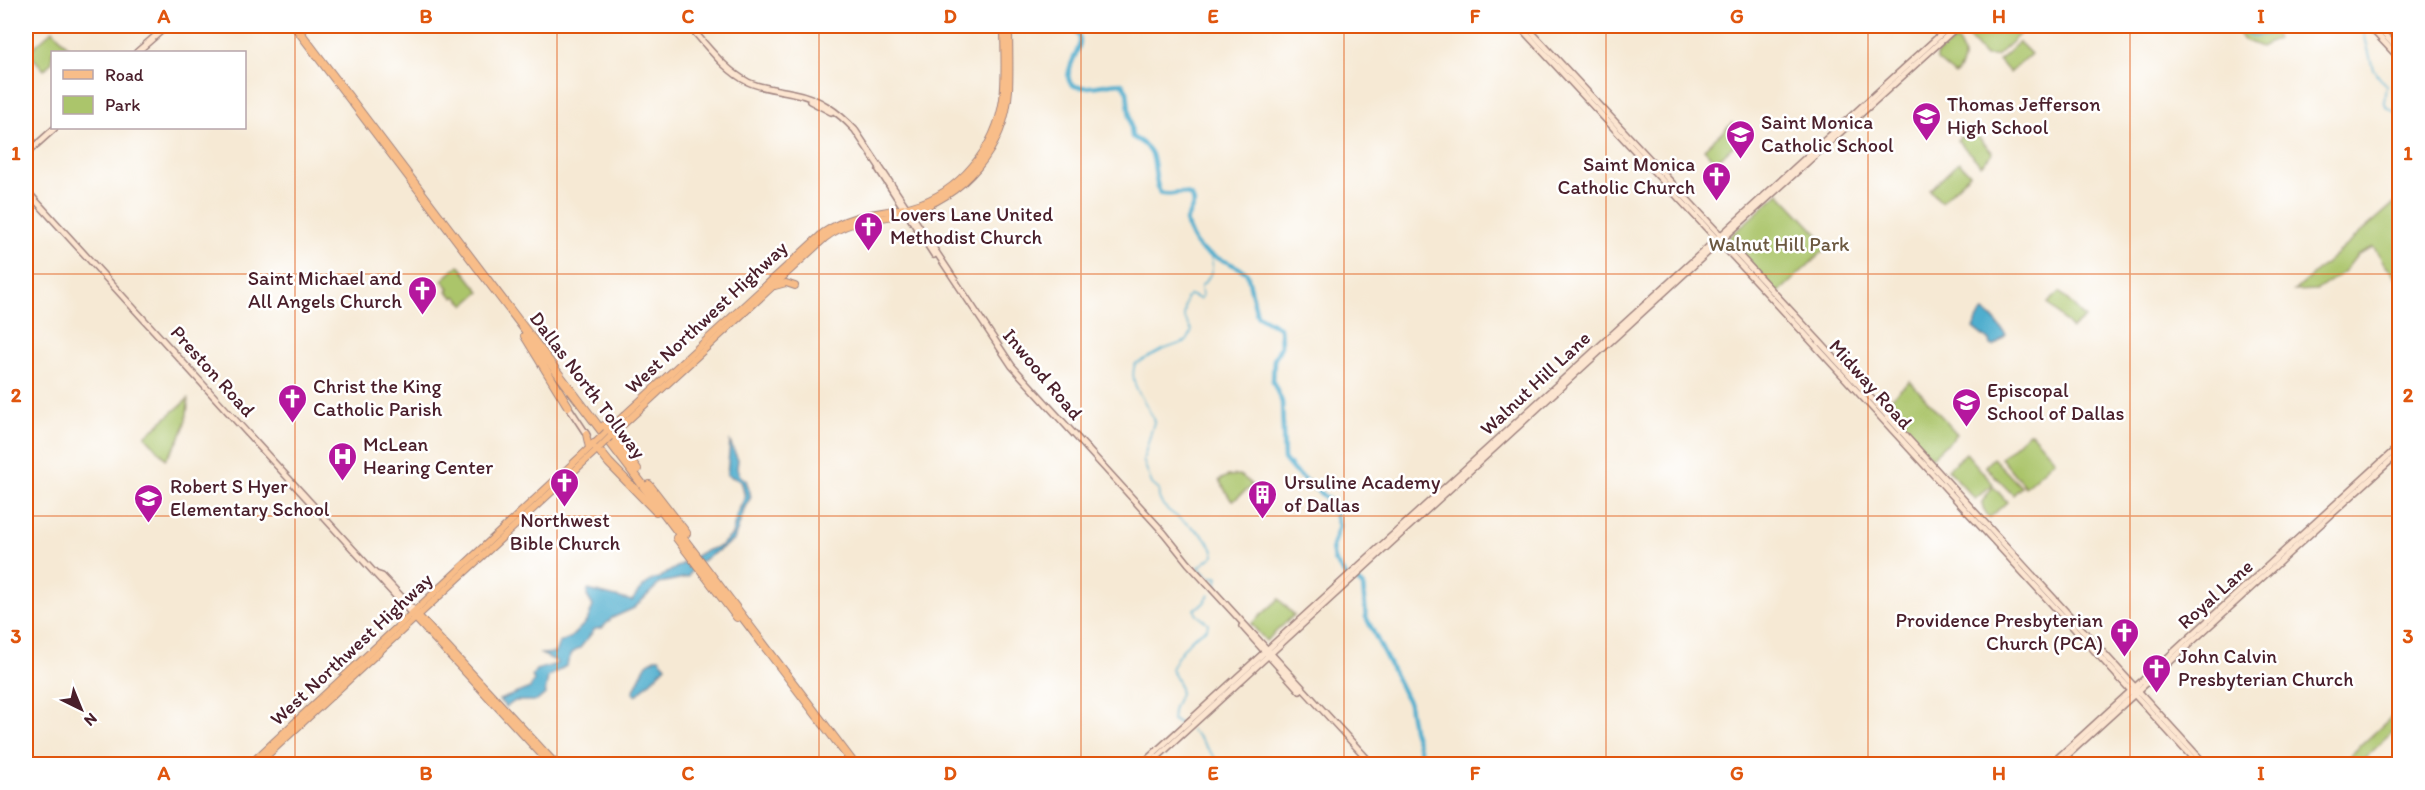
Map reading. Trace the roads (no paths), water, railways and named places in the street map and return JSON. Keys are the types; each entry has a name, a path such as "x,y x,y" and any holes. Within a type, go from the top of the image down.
{"highway":[{"name":"Dallas North Tollway","path":"289,26 848,765"},
{"name":"Dallas North Tollway","path":"295,26 854,765"},
{"path":"525,336 567,406"},
{"path":"536,343 563,372 668,508 717,582"},
{"path":"595,446 656,511"}],"main road":[{"path":"138,51 167,26"},
{"name":"Inwood Road","path":"687,26 722,68 740,81 760,90 811,102 838,118 860,142 1012,366 1200,579 1370,765"},
{"name":"West Northwest Highway","path":"1004,26 1006,37"},
{"name":"West Northwest Highway","path":"609,434 820,239 853,223 907,210 927,201 951,186 970,168 988,142 999,118 1009,26"},
{"name":"Midway Road","path":"1519,26 1680,195"},
{"name":"Midway Road","path":"1526,26 1884,417 2198,765"},
{"name":"Walnut Hill Lane","path":"1150,765 1468,468 1907,68 1950,26"},
{"name":"Walnut Hill Lane","path":"1907,68 1958,26"},
{"path":"2369,26 2400,59"},
{"path":"2376,26 2400,51"},
{"path":"26,154 54,129"},
{"name":"Preston Road","path":"26,190 550,765"},
{"name":"West Northwest Highway","path":"250,765 460,577 595,446 771,287 820,239"},
{"path":"771,287 783,283 795,286"},
{"path":"567,406 595,446"},
{"name":"Royal Lane","path":"2163,666 2400,445"},
{"name":"Royal Lane","path":"2051,765 2400,452"},
{"name":"Walnut Hill Lane","path":"1303,621 1460,479 1468,468"},
{"name":"West Northwest Highway","path":"258,765 477,555 539,500"},
{"path":"460,577 477,555"},
{"name":"Preston Road","path":"415,615 556,765"},
{"name":"Walnut Hill Lane","path":"1142,765 1269,653"},
{"name":"Midway Road","path":"2134,692 2205,765"},
{"name":"Royal Lane","path":"2058,765 2134,692"},
{"path":"277,747 297,726 297,722"}],"water":[{"path":"1984,311 1994,319 2006,335 1994,346 1990,345 1989,341 1973,328"},
{"path":"730,442 738,460 737,468 740,476 746,480 751,497 745,507 734,540 693,567 688,577 660,583 634,608 612,618 602,628 595,629 580,648 572,653 566,666 548,677 545,694 537,701 515,701 506,707 499,700 530,688 534,680 532,676 536,670 557,664 556,661 541,654 555,653 559,643 570,638 587,621 593,606 587,596 588,590 632,601 647,583 702,552 720,546 732,535 737,514 745,497 741,481 727,475"},
{"path":"655,658 659,658 666,666 636,696 633,693 644,669"}],"waterway":[{"path":"1071,26 1076,31 1080,42 1070,67 1069,80 1079,87 1122,83 1127,91 1132,137 1142,143 1152,155 1160,193 1184,193 1192,197 1194,203 1186,221 1196,244 1209,255 1247,273 1257,315 1280,328 1281,346 1274,360 1273,382 1282,402 1284,459 1294,471 1331,502 1339,526 1332,547 1334,560 1346,576"},
{"path":"2236,26 2252,36 2272,33"},
{"path":"2280,30 2286,26"},
{"path":"2364,26 2373,69 2386,86 2385,104 2400,116"},
{"path":"1210,256 1212,268 1201,286 1202,297 1200,299 1190,295 1186,298 1184,317 1192,331 1187,341 1162,350 1135,364 1133,372 1136,387 1154,422 1143,460 1152,484 1159,490 1159,499 1164,507 1202,535 1210,544 1214,555 1199,567 1207,575 1218,577 1215,590"},
{"path":"1356,580 1363,586 1366,617 1409,704 1413,729 1424,764"},
{"path":"1181,724 1173,720 1173,710 1180,691 1179,682 1171,669 1186,646 1207,629 1208,623 1197,615 1194,609 1203,604 1209,595"},
{"path":"1191,731 1197,735 1220,764"}],"place":[{"name":"Thomas Jefferson High School","path":"1926,142"},
{"name":"Saint Monica Catholic School","path":"1740,160"},
{"name":"Saint Monica Catholic Church","path":"1716,202"},
{"name":"Lovers Lane United Methodist Church","path":"869,252"},
{"name":"Saint Michael and All Angels Church","path":"423,316"},
{"name":"Christ the King Catholic Parish","path":"292,424"},
{"name":"Episcopal School of Dallas","path":"1966,428"},
{"name":"McLean Hearing Center","path":"342,482"},
{"name":"Northwest Bible Church","path":"565,508"},
{"name":"Ursuline Academy of Dallas","path":"1263,520"},
{"name":"Robert S Hyer Elementary School","path":"149,524"},
{"name":"Providence Presbyterian Church (PCA)","path":"2124,658"},
{"name":"John Calvin Presbyterian Church","path":"2157,694"}],"park label":[{"name":"Walnut Hill Park","path":"1779,244"}]}
